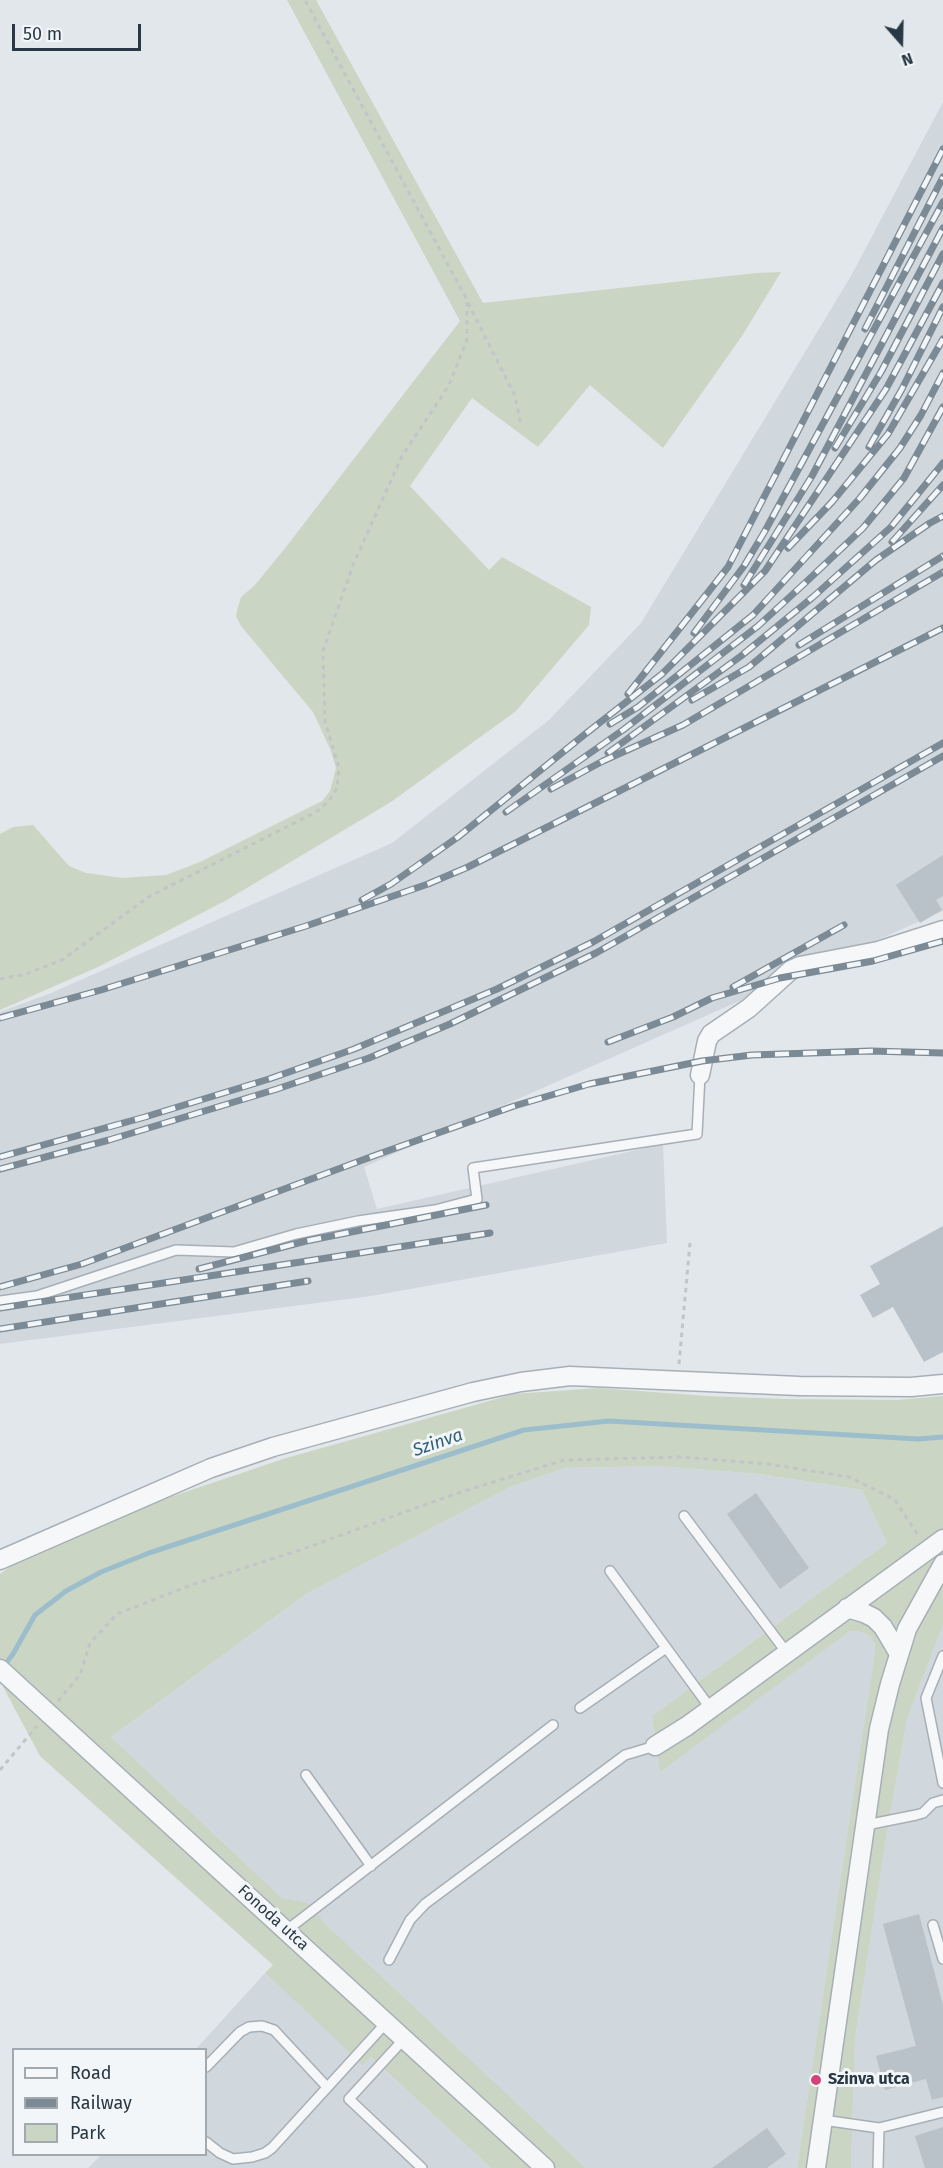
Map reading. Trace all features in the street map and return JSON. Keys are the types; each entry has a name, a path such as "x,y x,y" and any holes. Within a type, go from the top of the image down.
{"street":[{"path":"700,1075 707,1041 711,1034 749,1008 791,970 812,963 878,951 943,930"},
{"path":"0,1560 211,1468 273,1447 473,1392 521,1382 570,1376 799,1386 911,1387 943,1384"},
{"path":"655,1746 711,1709 943,1539"},
{"path":"816,2168 879,1729 899,1654 919,1604 943,1564"},
{"path":"847,1608 874,1618 899,1654"},
{"name":"Fonoda utca","path":"0,1668 545,2168"}],"lane":[{"path":"0,1300 37,1296 176,1250 234,1252 316,1229 435,1210 477,1199 473,1168 697,1134 700,1075"},
{"path":"684,1516 787,1653"},
{"path":"610,1571 711,1709"},
{"path":"580,1708 666,1648"},
{"path":"943,1656 926,1698 943,1783"},
{"path":"287,1930 553,1725"},
{"path":"389,1960 410,1920 425,1904 625,1755 655,1746"},
{"path":"306,1775 371,1866"},
{"path":"866,1825 923,1813 933,1803 943,1800"},
{"path":"933,1925 943,1959"},
{"path":"207,2143 233,2159 265,2153 386,2023"},
{"path":"207,2066 240,2032 249,2027 262,2026 274,2030 327,2086"},
{"path":"404,2039 349,2099 422,2168"},
{"path":"823,2120 879,2128 943,2112"},
{"path":"878,2168 879,2128"}],"path":[{"path":"305,0 467,300 515,396 521,425"},
{"path":"0,979 26,974 62,960 150,896 316,812 329,801 337,788 339,768 325,722 323,651 353,565 402,456 449,385 467,340 467,300"},
{"path":"677,1381 690,1243"},
{"path":"0,1770 80,1675 90,1643 117,1614 194,1584 300,1550 452,1495 564,1460 681,1457 768,1464 849,1478 894,1499 927,1550"}],"shaded area":[{"path":"943,102 943,911 364,1167 377,1209 663,1144 667,1243 371,1296 0,1344 0,1012 51,993 392,843 549,720 641,623 851,276"},
{"path":"658,1466 760,1474 862,1490 887,1543 652,1716 660,1771 850,1631 862,1632 871,1637 875,1645 876,1654 797,2168 586,2168 325,1925 308,1904 282,1898 111,1737 306,1594 510,1487 565,1468"},
{"path":"943,1625 943,2168 851,2168 855,2039 887,1832 907,1719"},
{"path":"265,1973 363,2064 371,2057 491,2168 88,2168 100,2156 207,2156 207,2048 197,2048"}],"green space":[{"path":"287,0 316,0 483,303 781,272 742,336 663,448 590,385 538,447 472,398 410,486 489,570 502,557 591,607 589,625 516,711 391,802 225,901 98,967 0,1010 0,834 13,827 33,825 69,866 86,873 122,878 166,875 200,862 322,801 330,791 336,768 331,751 313,712 241,626 236,616 238,607 241,597 255,585 286,547 460,321"},
{"path":"598,1388 784,1399 897,1400 943,1396 943,1625 907,1719 887,1832 855,2039 851,2168 797,2168 875,1645 871,1637 862,1632 850,1631 660,1772 652,1716 887,1543 862,1490 760,1474 658,1466 565,1468 510,1487 306,1594 111,1737 282,1898 308,1903 326,1925 586,2168 491,2168 371,2057 363,2065 265,1973 273,1965 40,1756 0,1681 0,1574 12,1565 144,1506 283,1459 514,1394"}],"building":[{"path":"943,855 943,896 936,900 942,910 920,923 896,885"},
{"path":"943,1226 943,1352 924,1362 893,1307 873,1318 860,1295 880,1284 870,1266"},
{"path":"756,1493 809,1568 780,1589 727,1514"},
{"path":"919,1914 943,2005 943,2097 932,2100 926,2079 885,2090 876,2056 916,2046 883,1924"},
{"path":"943,2127 943,2168 925,2168 915,2136"},
{"path":"767,2128 786,2154 767,2168 712,2168"}],"waterway":[{"name":"Szinva","path":"3,1667 35,1615 66,1591 101,1572 149,1553 524,1430 609,1421 918,1439 943,1437"}],"railway":[{"path":"628,694 728,567 943,149"},
{"path":"865,329 943,177"},
{"path":"694,633 744,566 765,531 943,202"},
{"path":"744,585 812,476 943,228"},
{"path":"835,448 881,372 943,254"},
{"path":"362,900 391,884 458,837 662,674 765,571 886,389 943,283"},
{"path":"869,447 902,389 943,307"},
{"path":"788,548 832,502 888,434 943,339"},
{"path":"610,724 638,707 753,615 860,498 900,448 921,415 943,373"},
{"path":"506,812 623,730 758,626 805,583 863,528 904,478 943,407"},
{"path":"608,753 741,656 813,597 891,527 943,463"},
{"path":"892,542 943,485"},
{"path":"692,700 749,667 876,560 943,516"},
{"path":"799,645 943,556"},
{"path":"551,789 603,761 683,725 943,572"},
{"path":"0,1018 101,990 306,926 428,884 468,867 943,628"},
{"path":"0,1157 145,1117 269,1079 354,1049 497,989 593,942 943,743"},
{"path":"0,1169 109,1140 277,1089 369,1058 450,1024 596,953 943,756"},
{"path":"733,987 844,925"},
{"path":"608,1042 673,1017 712,998 780,978 873,961 943,941"},
{"path":"0,1287 82,1264 514,1106 589,1084 702,1061 752,1055 871,1051 943,1053"},
{"path":"199,1269 306,1241 486,1205"},
{"path":"0,1308 490,1233"},
{"path":"0,1329 308,1281"}],"place":[{"name":"Szinva utca","path":"816,2080"}]}
